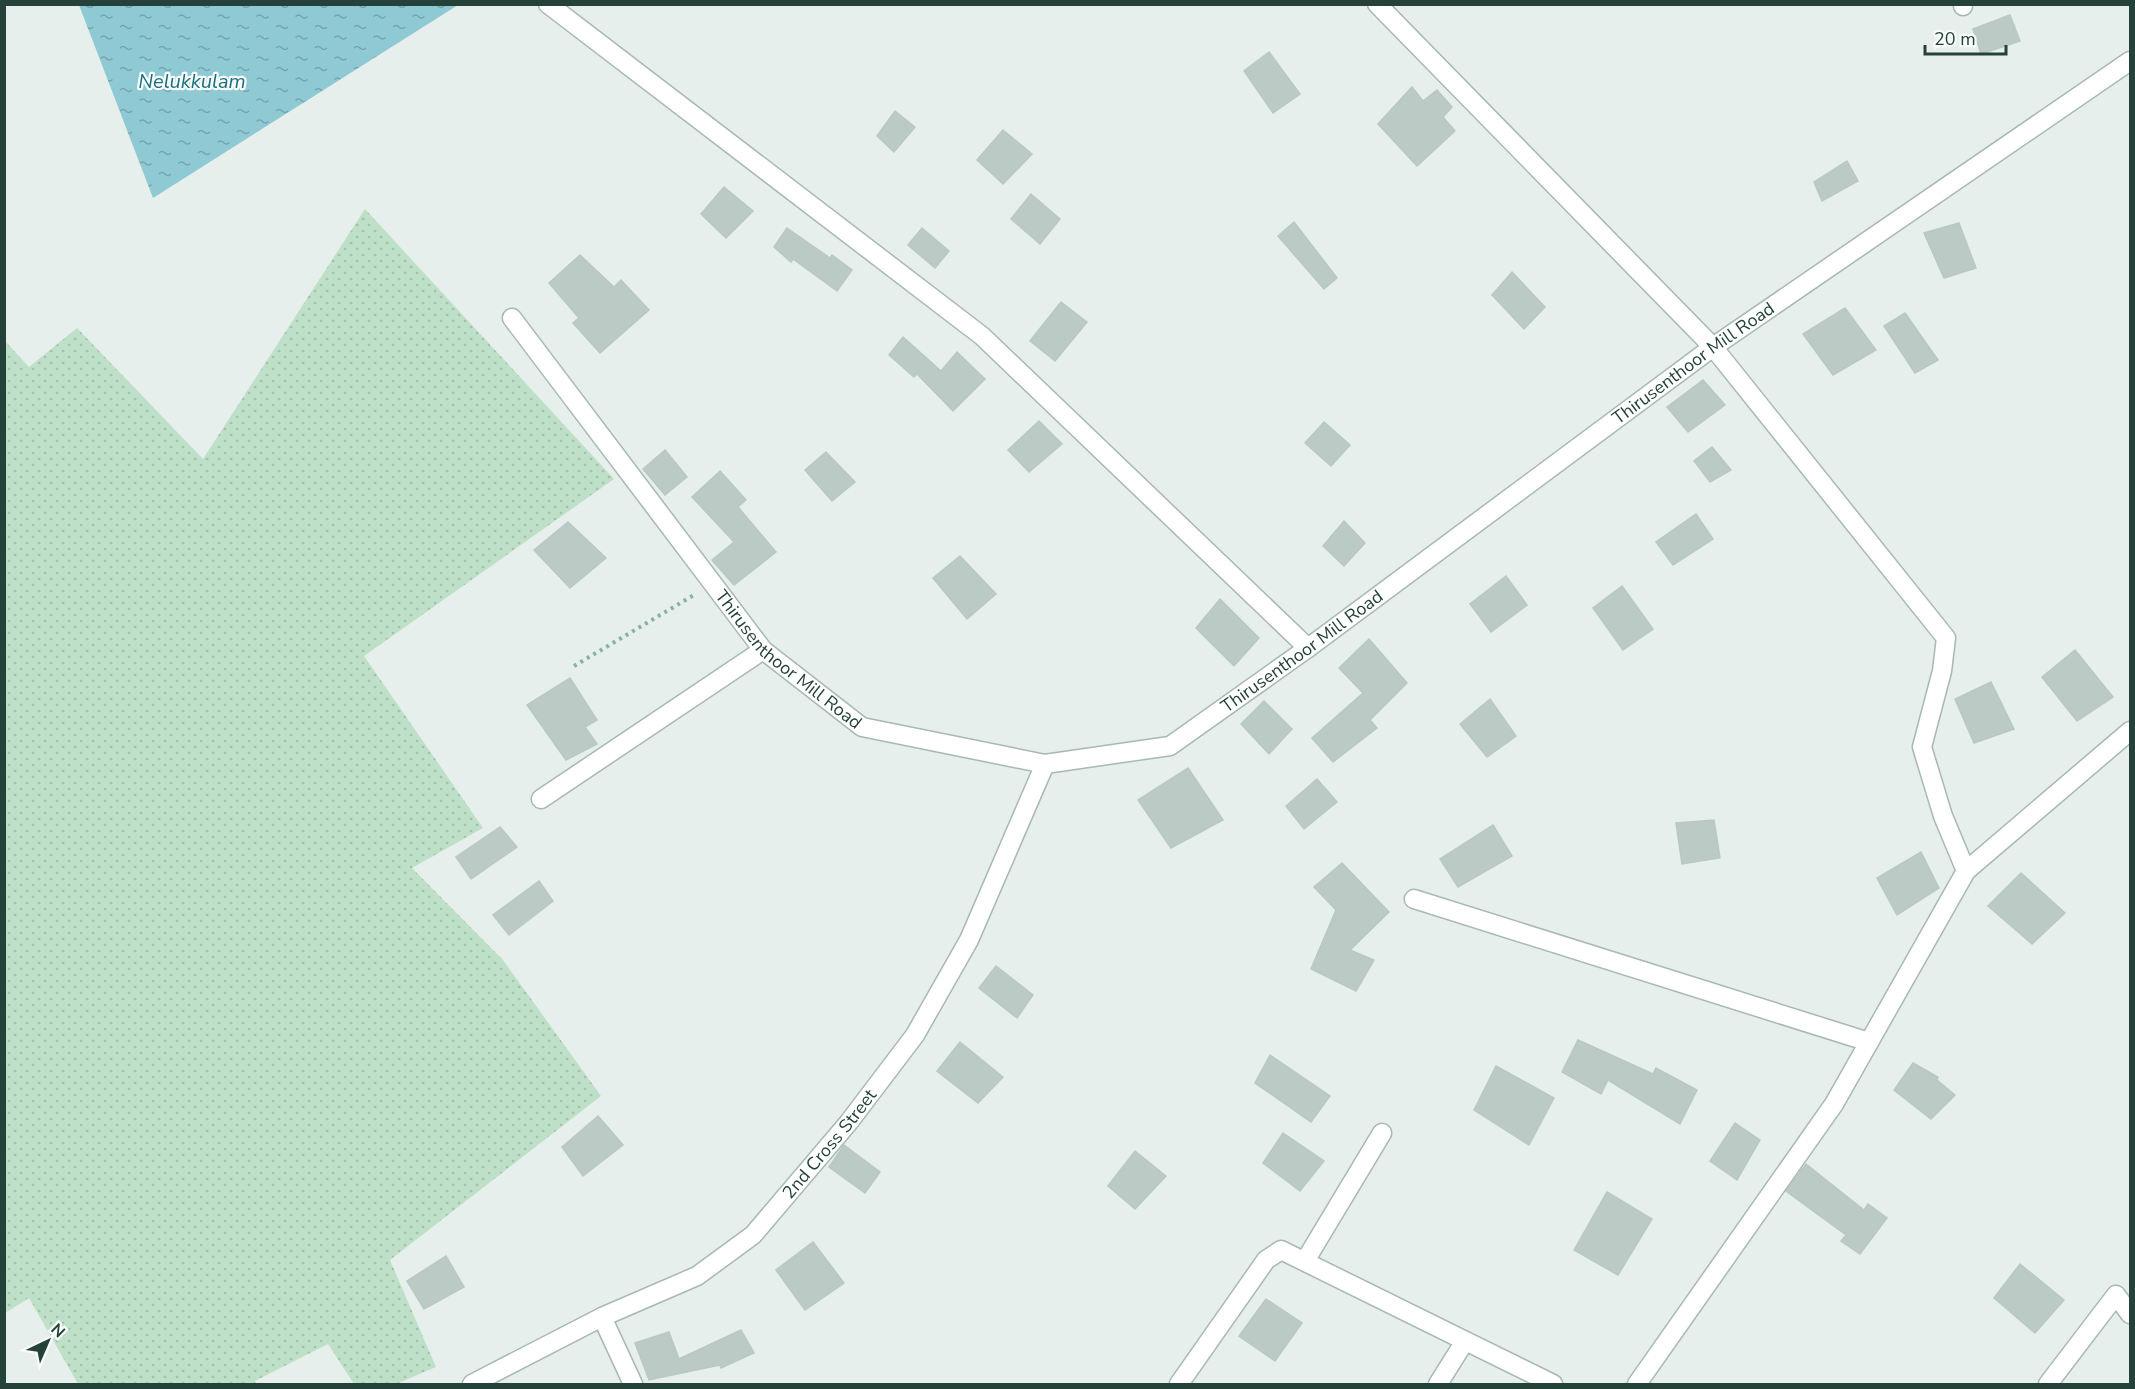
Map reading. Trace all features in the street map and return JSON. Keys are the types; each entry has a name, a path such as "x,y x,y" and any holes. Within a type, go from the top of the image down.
{"street":[{"path":"548,4 982,336 1308,648"},
{"path":"1377,4 1713,347 1946,638 1942,671 1922,747 1943,816 1966,872"},
{"name":"Thirusenthoor Mill Road","path":"512,318 763,650 862,727 1045,764 1170,746 1308,648 1713,347 2130,61"},
{"path":"541,799 763,650"},
{"path":"1637,1384 1834,1104 1966,872 2130,731"},
{"name":"2nd Cross Street","path":"472,1384 602,1317 697,1276 753,1235 849,1122 915,1035 969,940 1045,764"},
{"path":"1414,899 1869,1042"},
{"path":"1305,1261 1382,1133"},
{"path":"1179,1384 1266,1260 1281,1250 1553,1384"},
{"path":"2048,1384 2116,1295 2130,1314"},
{"path":"602,1317 633,1384"},
{"path":"1438,1384 1465,1341"}],"path":[{"path":"574,666 713,584"}],"green space":[{"path":"365,209 614,479 364,656 483,828 412,868 503,960 601,1096 390,1260 436,1367 396,1384 354,1384 328,1344 255,1381 256,1384 78,1384 29,1298 5,1313 5,341 29,367 77,328 203,459"}],"water":[{"name":"Nelukkulam","path":"79,5 458,5 153,198"}],"building":[{"path":"2010,15 2020,41 1981,54 1973,29"},
{"path":"1269,52 1300,94 1273,113 1244,71"},
{"path":"1412,87 1423,101 1437,90 1452,107 1443,117 1455,131 1417,166 1378,124"},
{"path":"895,111 915,127 894,152 877,136"},
{"path":"1003,130 1032,154 1003,184 977,160"},
{"path":"1847,161 1858,181 1822,201 1814,182"},
{"path":"724,187 753,211 726,238 701,214"},
{"path":"1031,194 1060,219 1040,244 1011,219"},
{"path":"1294,222 1337,278 1324,289 1278,236"},
{"path":"1959,223 1976,268 1944,278 1924,233"},
{"path":"787,228 830,258 832,255 852,270 837,291 793,259 791,262 774,247"},
{"path":"922,228 949,251 935,268 908,245"},
{"path":"580,255 614,287 621,280 649,310 600,353 573,323 579,318 549,283"},
{"path":"1512,272 1545,307 1524,329 1492,295"},
{"path":"1061,302 1087,322 1055,361 1030,341"},
{"path":"1845,308 1876,350 1833,375 1803,334"},
{"path":"1905,313 1938,360 1915,373 1884,326"},
{"path":"903,337 941,371 957,352 985,379 953,411 917,374 914,377 889,355"},
{"path":"1703,380 1725,405 1688,432 1667,407"},
{"path":"1039,421 1062,444 1029,472 1008,450"},
{"path":"1324,422 1350,445 1331,466 1305,443"},
{"path":"1712,447 1731,470 1710,482 1694,461"},
{"path":"665,450 687,477 665,495 643,469"},
{"path":"826,452 855,482 832,501 805,470"},
{"path":"720,471 746,500 738,507 776,552 734,585 712,560 734,542 692,497"},
{"path":"1696,514 1713,539 1673,565 1656,542"},
{"path":"1344,521 1365,543 1344,566 1323,546"},
{"path":"568,522 606,558 570,588 534,550"},
{"path":"960,556 996,594 967,619 933,578"},
{"path":"1506,576 1527,605 1491,632 1470,604"},
{"path":"1622,586 1653,629 1623,650 1593,608"},
{"path":"1220,599 1259,638 1234,666 1196,628"},
{"path":"1369,639 1407,683 1370,720 1377,728 1333,762 1312,738 1363,693 1339,668"},
{"path":"2075,650 2113,697 2077,721 2042,677"},
{"path":"570,678 597,720 585,727 597,744 566,760 527,705"},
{"path":"1991,682 2014,729 1974,743 1955,699"},
{"path":"1490,699 1516,736 1487,757 1460,724"},
{"path":"1264,701 1292,729 1269,754 1241,724"},
{"path":"1188,768 1223,820 1171,848 1138,800"},
{"path":"1317,779 1337,802 1304,829 1286,806"},
{"path":"1714,820 1720,858 1682,864 1676,823"},
{"path":"1493,825 1512,856 1458,887 1440,859"},
{"path":"500,827 517,847 471,879 456,857"},
{"path":"1921,852 1939,888 1897,915 1877,878"},
{"path":"1342,863 1389,912 1350,950 1374,960 1356,991 1311,969 1336,910 1314,887"},
{"path":"2021,873 2065,913 2032,944 1988,906"},
{"path":"539,881 553,901 509,935 493,915"},
{"path":"996,966 1033,995 1017,1018 979,988"},
{"path":"1578,1040 1653,1074 1656,1068 1697,1090 1680,1124 1608,1080 1601,1094 1562,1072"},
{"path":"960,1042 1003,1077 978,1103 937,1071"},
{"path":"1270,1055 1330,1096 1311,1122 1255,1083"},
{"path":"1913,1063 1938,1077 1937,1080 1955,1095 1931,1119 1894,1090"},
{"path":"1496,1066 1554,1098 1529,1145 1474,1110"},
{"path":"598,1116 623,1145 583,1176 562,1147"},
{"path":"1735,1123 1760,1140 1737,1180 1710,1161"},
{"path":"1283,1133 1324,1161 1300,1191 1263,1163"},
{"path":"844,1145 880,1172 865,1193 829,1167"},
{"path":"1135,1151 1166,1176 1135,1209 1108,1186"},
{"path":"1806,1164 1864,1210 1868,1204 1887,1218 1860,1254 1841,1241 1846,1235 1786,1191"},
{"path":"1607,1192 1652,1219 1618,1275 1574,1250"},
{"path":"813,1242 844,1283 805,1310 776,1270"},
{"path":"446,1256 464,1287 424,1309 407,1281"},
{"path":"2020,1264 2064,1300 2035,1333 1994,1298"},
{"path":"1266,1299 1302,1323 1275,1361 1239,1336"},
{"path":"741,1330 754,1353 721,1368 720,1365 649,1380 635,1343 669,1332 679,1359"}]}
